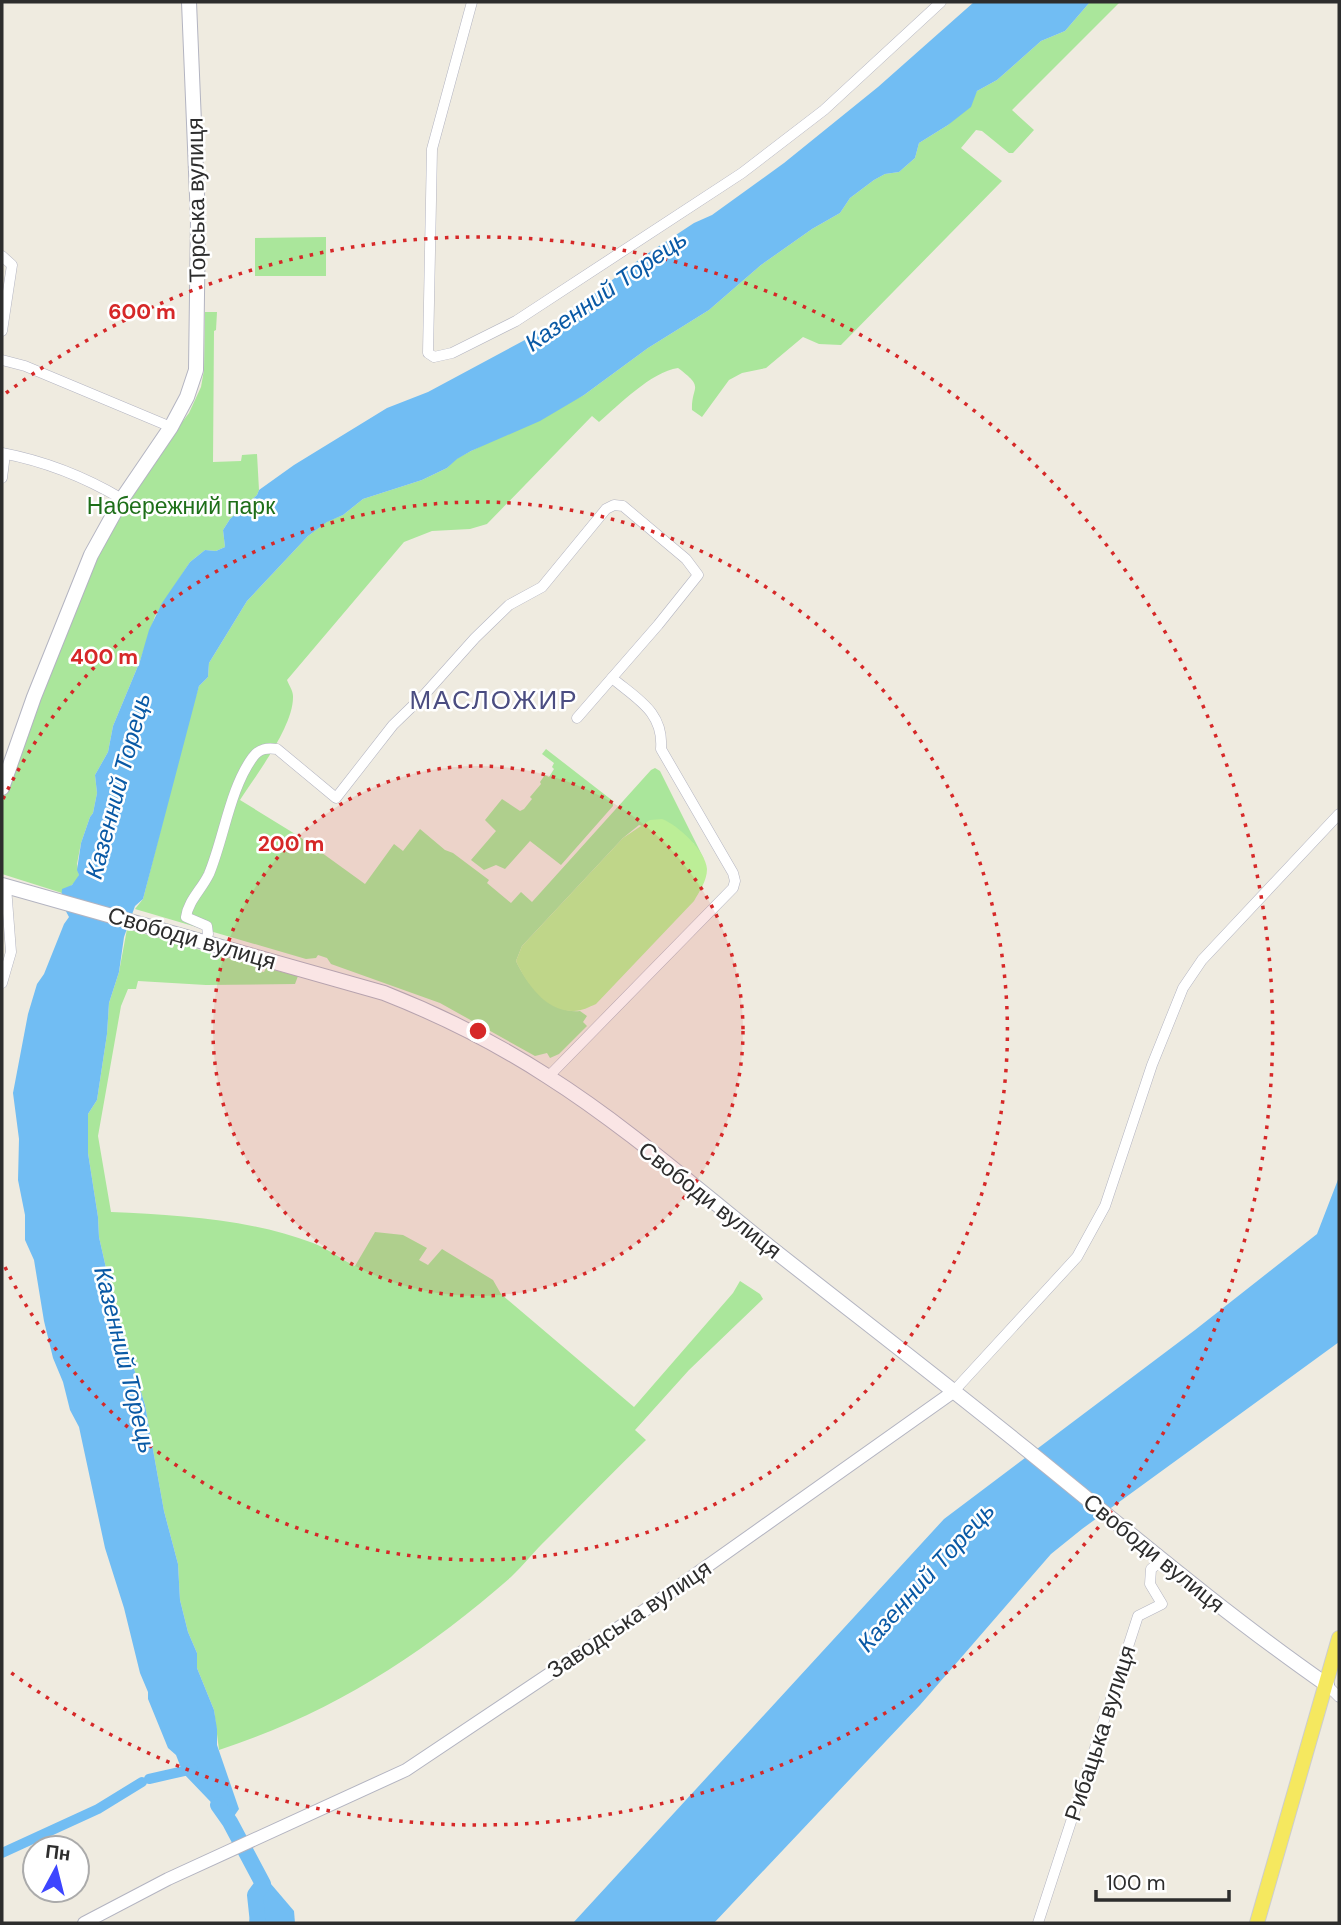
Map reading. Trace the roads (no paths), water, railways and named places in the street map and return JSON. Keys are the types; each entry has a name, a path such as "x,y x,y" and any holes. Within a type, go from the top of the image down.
{"main road":[{"name":"Торська вулиця","path":"2,788 34,697 90,555 122,499 170,427 187,397 196,370 198,258 189,2"},
{"name":"Свободи вулиця","path":"4,886 384,992 452,1023 548,1077 657,1157 1022,1445 1161,1561 1261,1639 1333,1687"},
{"path":"1257,1923 1333,1687 1339,1638"}],"street":[{"path":"472,2 432,149 428,353 434,356 452,354 516,321 742,173 824,110 939,2"},
{"path":"2,256 12,265 2,331"},
{"path":"2,352 25,366"},
{"path":"2,360 25,366 170,427"},
{"path":"2,478 4,453 30,459 78,477 122,499"},
{"path":"205,942 207,926 186,917 187,909 208,877 237,789 255,754 267,748 277,750 336,798 394,725 490,622 520,597 538,590 606,509 614,505 623,506 687,559 698,575 578,718"},
{"path":"548,1077 733,888 735,881 733,873 662,749 662,735 657,718 612,678"},
{"path":"953,1392 1077,1257 1083,1247 1116,1180 1152,1065 1183,988 1202,960 1339,814"},
{"path":"2,983 11,952 4,886"},
{"name":"Заводська вулиця","path":"84,1923 196,1866 405,1770 651,1606 953,1392"},
{"name":"Рибацька вулиця","path":"1038,1923 1138,1616 1163,1604 1150,1584 1151,1569 1161,1561"},
{"path":"1333,1687 1339,1697"}],"water":[{"path":"974,2 1090,2 1065,31 1041,41 997,80 977,91 971,107 919,143 915,158 899,172 885,174 874,180 850,198 840,213 761,265 709,310 648,348 584,395 540,421 471,451 447,468 422,480 363,499 343,515 327,522 308,536 247,601 209,663 208,677 199,686 143,899 135,906 124,937 119,972 109,1003 97,1100 88,1114 88,1153 99,1237 113,1299 145,1405 164,1511 178,1564 180,1600 188,1632 197,1653 197,1668 214,1710 217,1745 239,1809 230,1822 183,1773 176,1755 168,1748 148,1699 105,1548 79,1427 70,1410 53,1358 34,1260 25,1240 25,1215 18,1180 19,1139 13,1093 28,1014 37,984 69,917 61,902 62,889 72,885 79,875 77,870 81,843 93,813 97,793 95,775 108,752 113,726 140,661 149,630 162,603 190,562 205,550 216,551 225,547 223,530 230,519 257,495 259,490 294,465 387,408 428,392 551,326 644,256 694,223 712,215 784,163 878,87"},
{"path":"1339,1177 1339,1342 1051,1554 920,1705 714,1923 573,1923 944,1519 1195,1330 1317,1234"},
{"path":"256,1883 271,1884 294,1911 295,1923 249,1923"}],"waterway":[{"path":"149,1779 193,1769"},
{"path":"2,1853 98,1809 142,1782"},
{"name":"Казенний Торець","path":"218,1805 263,1884 255,1895 258,1923"}],"district":[{"name":"МАСЛОЖИР","path":"494,700"}],"park label":[{"name":"Набережний парк","path":"181,506"}]}
